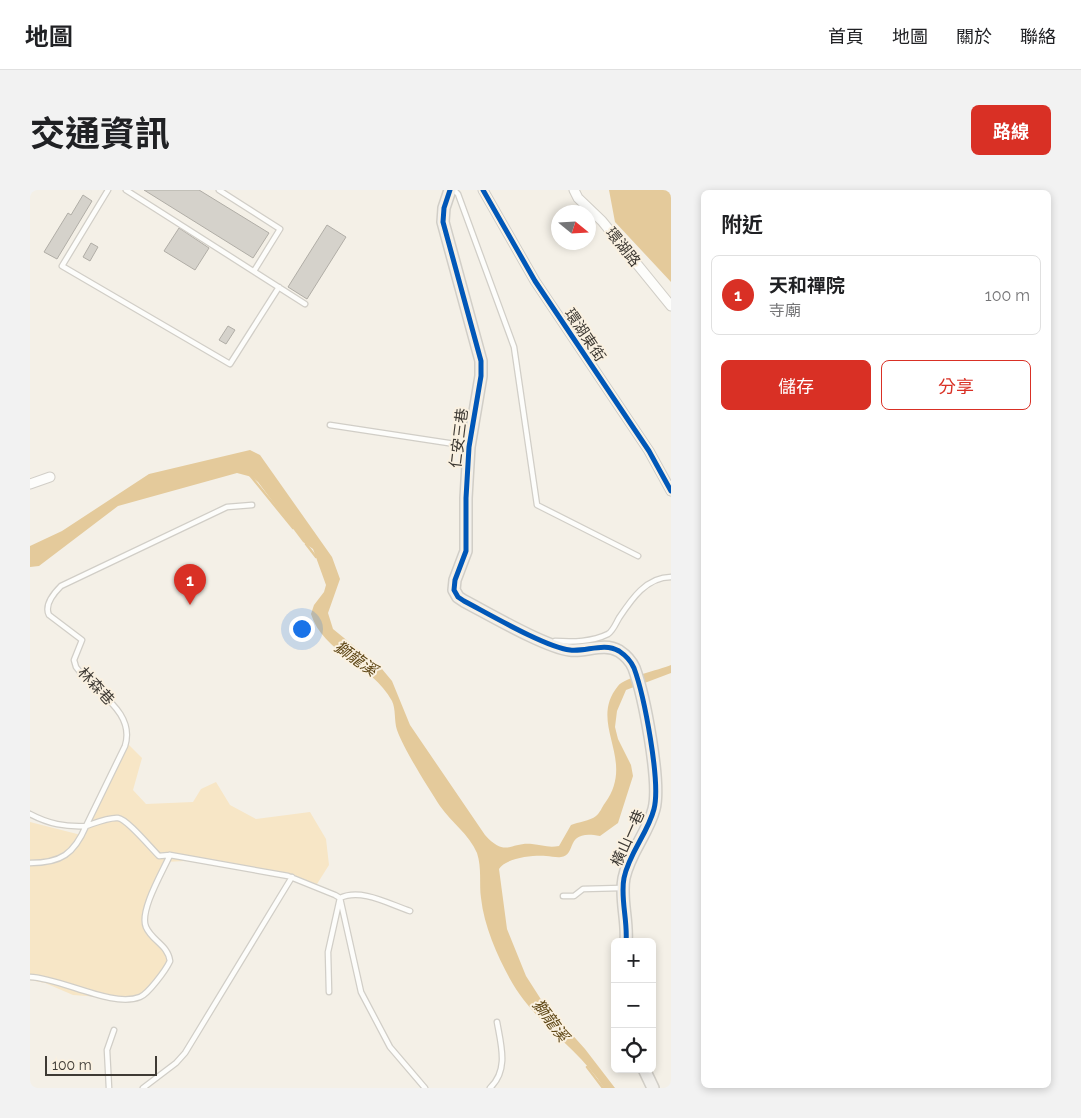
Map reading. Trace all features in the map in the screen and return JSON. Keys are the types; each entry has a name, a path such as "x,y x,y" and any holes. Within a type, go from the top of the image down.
{"street":[{"name":"仁安三巷","path":"452,190 444,208 443,222 481,361 481,376 469,447 466,498 467,544 455,580 454,590 458,597 464,601 544,641"},
{"name":"環湖東街","path":"483,190 534,281 649,451 671,490"},
{"name":"環湖路","path":"574,190 578,198 602,221 671,306"},
{"path":"30,484 50,477"},
{"name":"橫山一巷","path":"544,641 571,650 610,648 619,651 629,659 634,668 647,721 656,797 654,810 645,834 629,861 623,887 626,938"},
{"path":"646,1073 653,1088"}],"lane":[{"path":"108,190 62,266 230,364 279,287"},
{"path":"126,190 305,304"},
{"path":"219,190 280,229 254,271"},
{"path":"452,190 458,194 514,347 537,504 638,556"},
{"path":"330,425 469,447"},
{"name":"林森巷","path":"86,826 125,746 127,732 118,709 76,667 74,660 82,640 49,615 47,611 48,604 61,586 227,507 252,505"},
{"path":"544,641 572,642 607,634 638,593 647,585 663,578 671,577"},
{"path":"30,814 49,823 66,827 86,826 117,818 127,822 159,856 170,855 292,877 340,898 352,894 361,895 410,912"},
{"path":"30,863 58,860 79,844 86,826"},
{"path":"30,976 45,977 98,996 130,999 144,995 170,962 167,950 146,927 145,916 147,905 170,855"},
{"path":"142,1088 176,1063 185,1053 292,877"},
{"path":"563,896 574,896 583,889 612,890 623,887"},
{"path":"329,992 328,952 340,898"},
{"path":"340,898 362,992 390,1047 425,1088"},
{"path":"490,1088 498,1080 502,1070 497,1022"},
{"path":"109,1088 107,1050 114,1030"}],"shaded area":[{"path":"125,741 142,758 133,790 146,804 193,802 201,789 216,782 230,805 256,819 310,812 326,839 329,865 317,884 263,870 209,860 163,862 155,894 142,923 172,964 159,983 140,1000 73,995 45,983 30,980 30,822 85,836 96,804"}],"water":[{"path":"609,190 671,190 671,282 615,222"},
{"name":"獅龍溪","path":"250,450 260,455 332,557 340,579 328,613 333,629 382,669 392,681 410,725 485,835 498,846 508,847 532,844 548,847 559,846 571,825 591,819 597,815 613,787 616,771 607,714 610,700 618,686 622,683 671,665 671,673 626,690 617,711 615,727 618,739 631,765 633,776 618,823 600,836 588,835 576,839 566,855 559,857 520,858 507,862 499,869 507,929 526,976 542,1001 585,1049 615,1088 604,1088 582,1060 531,1009 510,979 496,950 485,919 480,893 479,864 474,846 440,806 411,758 397,730 392,701 383,688 373,677 326,639 317,627 311,614 326,585 313,549 303,542 258,482 252,477 237,473 118,506 39,566 30,567 30,546 62,531 149,474"}],"building":[{"path":"144,190 199,190 269,233 253,258"},
{"path":"83,195 92,201 57,259 44,252 68,213 71,215"},
{"path":"327,225 346,237 307,299 288,287"},
{"path":"179,228 209,248 195,270 164,251"},
{"path":"91,243 98,247 90,261 83,257"},
{"path":"228,326 235,330 226,344 219,340"}],"waterway":[{"name":"獅龍溪","path":"249,474 293,528"},
{"name":"獅龍溪","path":"306,544 316,557"},
{"name":"獅龍溪","path":"587,1067 603,1088"}],"cycle path":[{"path":"450,190 444,208 443,222 481,361 481,376 469,447 466,498 466,551 455,580 454,590 458,597 464,601 546,643 570,650 601,647 613,648 626,656 634,668 650,738 656,796 651,818 630,860 624,878 626,938"},
{"path":"483,190 535,281 649,451 671,491"}],"place":[{"name":"天和禪院","path":"190,605"}]}
